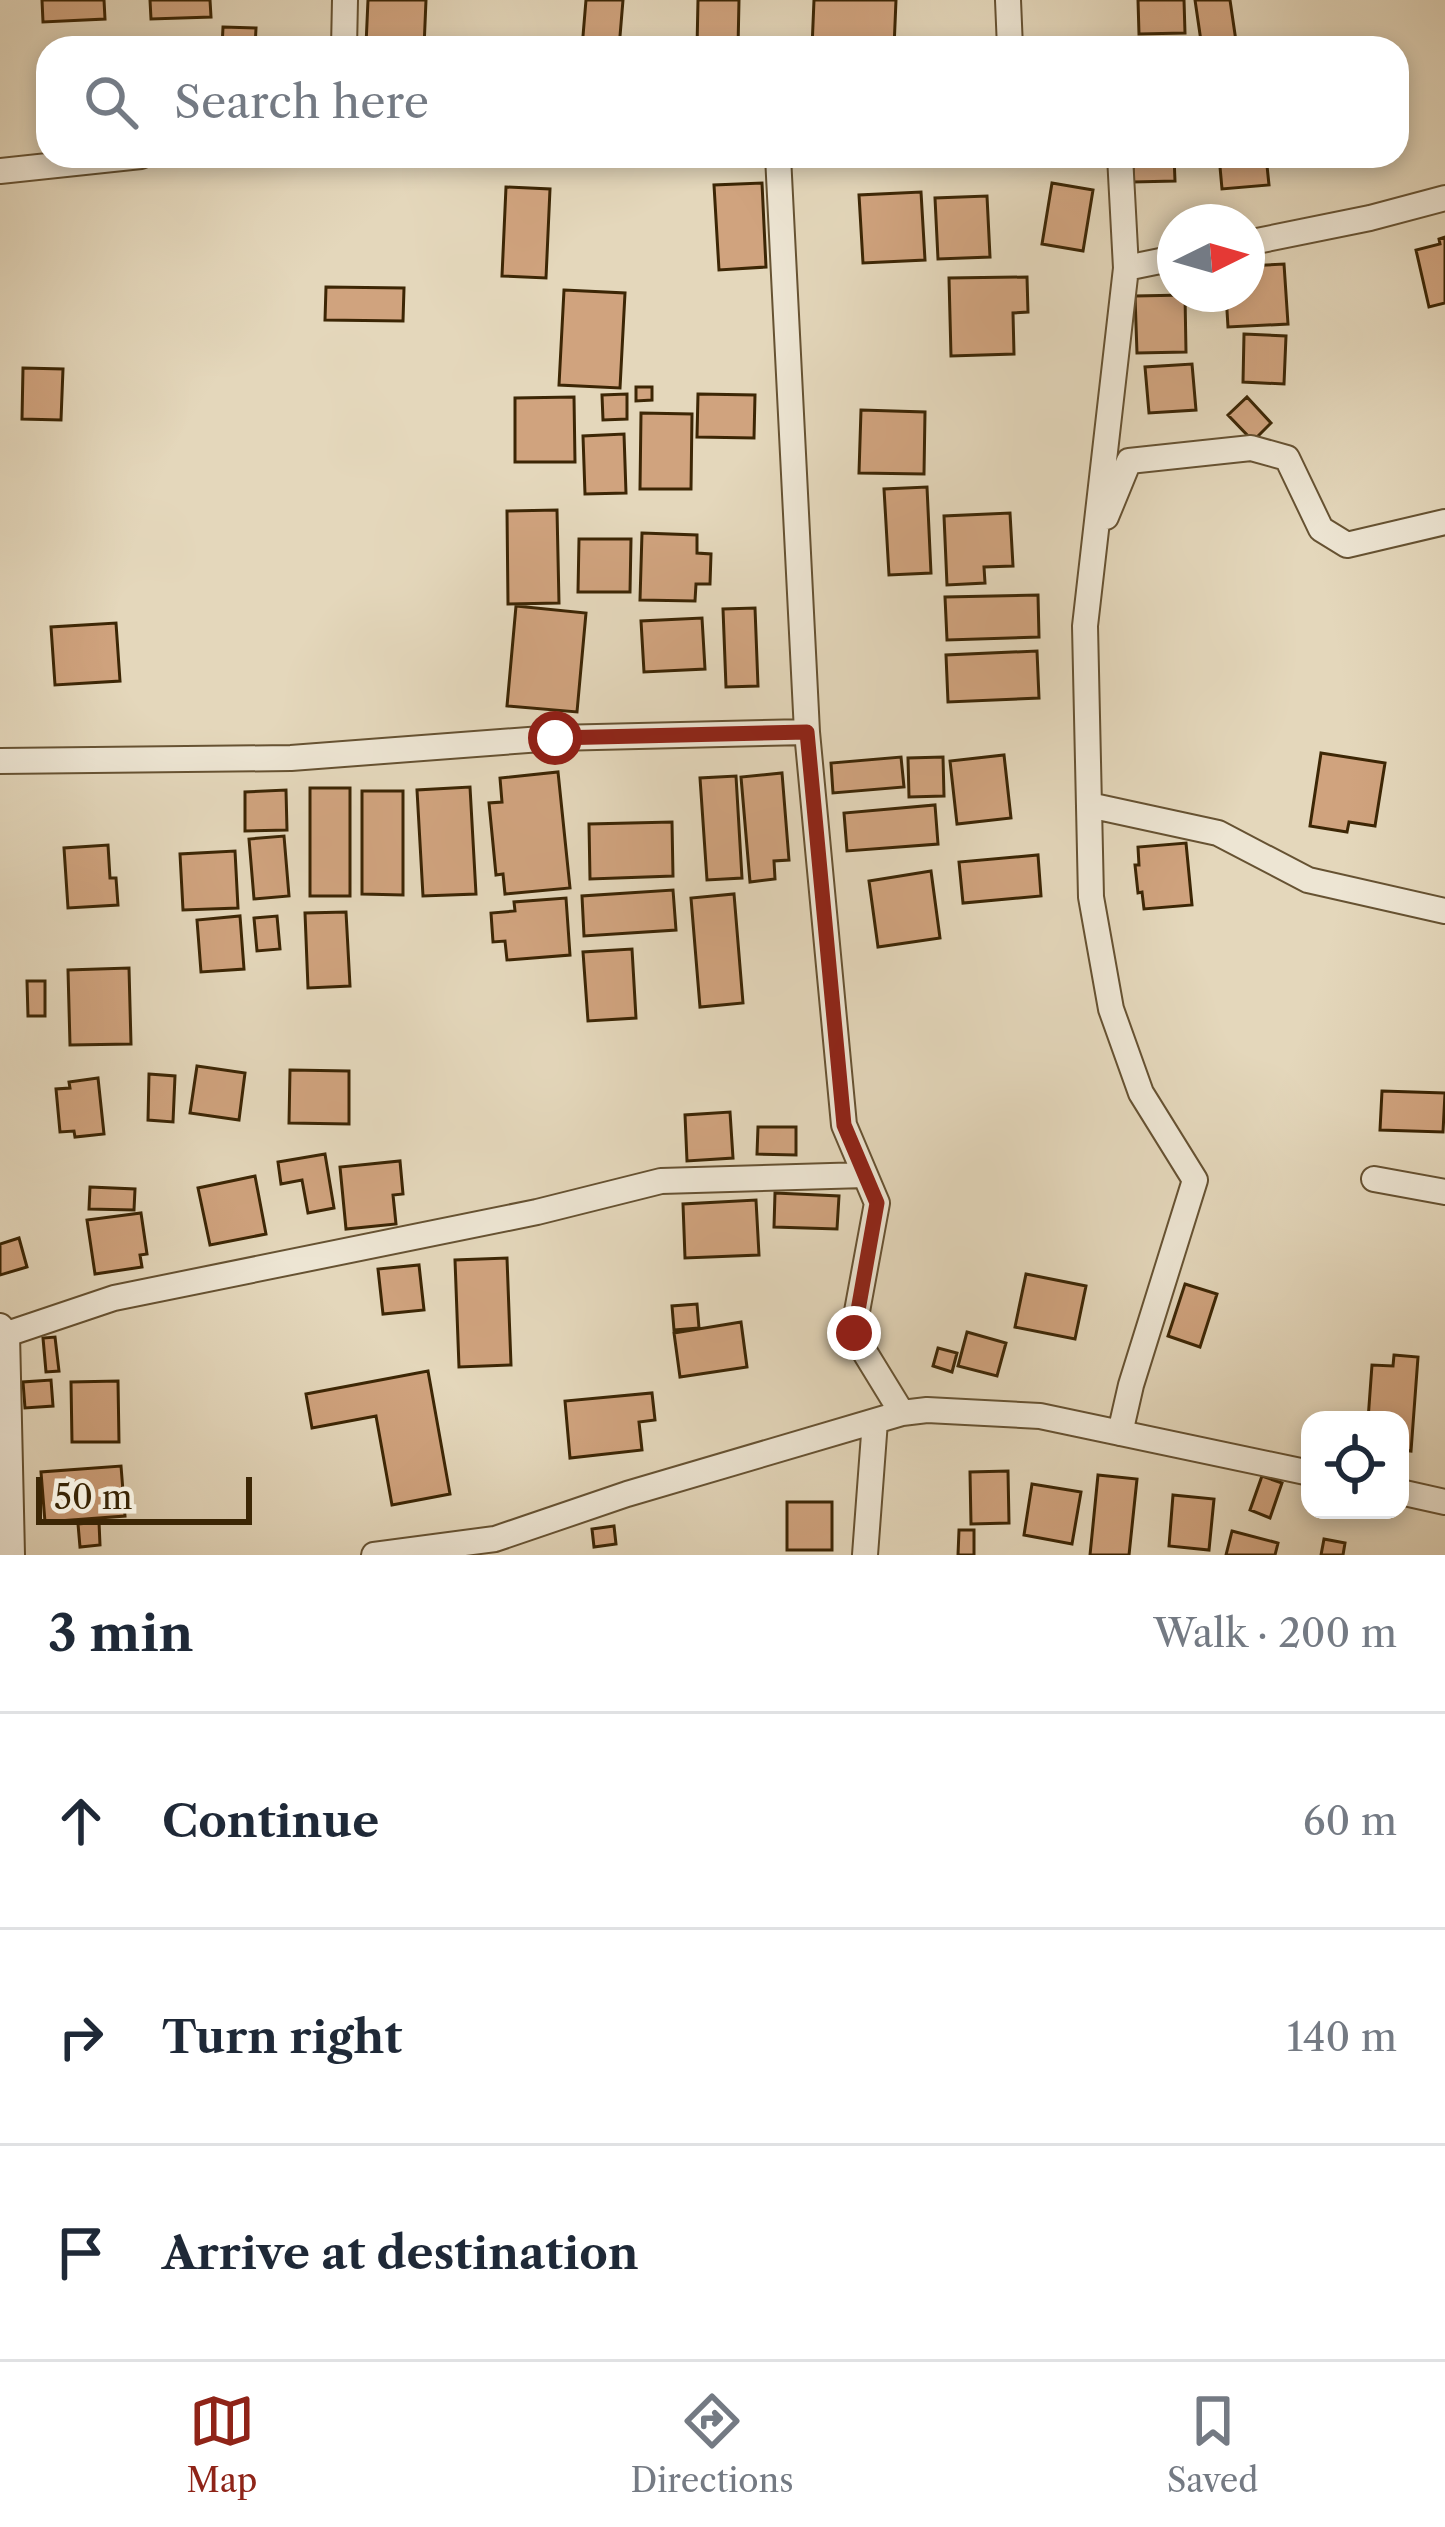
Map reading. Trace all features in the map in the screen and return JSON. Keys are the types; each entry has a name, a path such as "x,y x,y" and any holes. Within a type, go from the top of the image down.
{"street":[{"path":"344,36 345,0"},
{"path":"1008,0 1010,36"},
{"path":"0,171 36,167"},
{"path":"779,168 807,732 844,1125 877,1203 854,1333 902,1413"},
{"path":"1120,1432 1196,1180 1141,1093 1111,1009 1091,897 1085,626 1126,268 1121,168"},
{"path":"1265,239 1445,198"},
{"path":"1126,268 1157,262"},
{"path":"1085,626 1108,510 1129,461 1251,448 1287,458 1321,530 1347,545 1445,522"},
{"path":"0,761 290,758 555,738 807,732"},
{"path":"1089,805 1218,833 1308,880 1445,911"},
{"path":"12,1555 3,1330 115,1298 537,1212 661,1181 865,1175"},
{"path":"1374,1179 1445,1192"},
{"path":"374,1555 495,1539 902,1413 1040,1415 1301,1471"},
{"path":"865,1555 875,1421"},
{"path":"1409,1494 1445,1502"}],"building":[{"path":"42,0 104,0 105,19 43,22"},
{"path":"150,0 210,0 211,17 151,19"},
{"path":"368,0 426,0 424,36 366,36"},
{"path":"586,0 623,0 620,36 583,36"},
{"path":"698,0 739,0 738,36 697,36"},
{"path":"814,0 896,0 894,36 812,36"},
{"path":"1138,0 1184,0 1185,33 1139,34"},
{"path":"1195,0 1230,0 1235,36 1200,36"},
{"path":"223,27 256,28 256,36 223,36"},
{"path":"1133,168 1174,168 1175,181 1133,182"},
{"path":"1220,168 1267,168 1269,185 1222,189"},
{"path":"762,183 766,267 719,270 714,185"},
{"path":"1052,183 1093,190 1083,251 1042,244"},
{"path":"506,187 550,189 546,278 502,276"},
{"path":"921,192 925,260 863,263 859,195"},
{"path":"987,196 990,257 938,259 935,198"},
{"path":"1445,237 1445,303 1429,307 1416,250 1440,244 1439,239"},
{"path":"1284,264 1288,324 1228,327 1227,312 1265,312 1265,265"},
{"path":"1027,277 1028,312 1013,313 1014,354 951,356 949,278"},
{"path":"326,287 404,288 403,321 325,320"},
{"path":"564,290 625,293 620,388 559,385"},
{"path":"1135,296 1157,296 1157,312 1185,312 1186,352 1137,353"},
{"path":"1244,334 1286,336 1284,384 1243,382"},
{"path":"1192,364 1196,410 1149,413 1145,367"},
{"path":"23,368 63,369 61,420 22,419"},
{"path":"636,387 652,387 652,400 636,401"},
{"path":"627,394 627,419 603,420 602,395"},
{"path":"698,394 755,395 754,438 697,437"},
{"path":"574,397 575,462 515,462 515,398"},
{"path":"1247,397 1271,423 1253,441 1228,415"},
{"path":"861,410 925,412 924,474 859,473"},
{"path":"641,413 692,414 691,489 640,489"},
{"path":"624,434 626,493 585,494 583,436"},
{"path":"927,487 931,573 889,575 884,489"},
{"path":"557,510 559,603 508,604 507,511"},
{"path":"1010,513 1013,566 984,567 985,583 947,585 944,516"},
{"path":"642,533 697,535 697,553 711,554 710,584 696,584 695,601 640,600"},
{"path":"579,539 631,539 630,592 578,592"},
{"path":"1038,595 1039,637 947,640 945,597"},
{"path":"516,606 586,613 577,712 507,706"},
{"path":"755,608 758,686 726,687 723,609"},
{"path":"702,618 705,669 644,672 641,621"},
{"path":"116,623 120,681 55,685 51,627"},
{"path":"1037,651 1039,698 948,702 946,655"},
{"path":"1321,753 1385,763 1375,826 1349,822 1347,832 1310,826"},
{"path":"1004,755 1011,818 957,824 950,761"},
{"path":"901,757 904,787 833,793 831,763"},
{"path":"943,757 944,796 909,797 908,758"},
{"path":"558,772 570,888 505,894 503,874 496,875 489,803 502,802 500,778"},
{"path":"782,773 789,860 774,861 775,879 750,882 741,777"},
{"path":"736,776 742,878 707,880 700,778"},
{"path":"470,787 476,894 423,896 417,790"},
{"path":"310,788 350,788 350,896 310,896"},
{"path":"286,790 287,830 245,831 245,792"},
{"path":"362,791 403,791 403,895 362,894"},
{"path":"935,805 938,844 847,851 844,813"},
{"path":"672,822 673,876 590,879 589,824"},
{"path":"284,836 289,896 254,899 249,839"},
{"path":"1186,843 1192,905 1144,909 1135,865 1139,865 1138,847"},
{"path":"108,845 118,905 68,908 64,848"},
{"path":"235,851 238,908 183,910 180,854"},
{"path":"1038,855 1041,896 963,903 959,862"},
{"path":"931,871 940,938 878,947 869,881"},
{"path":"673,890 676,930 584,936 582,896"},
{"path":"734,894 743,1003 700,1007 691,898"},
{"path":"566,898 570,955 507,960 505,941 493,942 491,913 515,911 514,902"},
{"path":"346,912 350,986 308,988 305,913"},
{"path":"240,916 244,969 201,972 197,920"},
{"path":"277,916 280,949 257,951 254,918"},
{"path":"632,949 636,1018 588,1021 583,952"},
{"path":"129,968 131,1044 70,1045 68,970"},
{"path":"27,981 45,981 45,1016 28,1016"},
{"path":"197,1066 245,1073 239,1120 190,1113"},
{"path":"290,1070 349,1071 349,1124 289,1123"},
{"path":"149,1074 175,1076 173,1122 148,1120"},
{"path":"98,1078 104,1134 75,1137 74,1131 60,1132 56,1089"},
{"path":"1382,1091 1445,1093 1443,1132 1380,1130"},
{"path":"730,1112 733,1158 687,1161 685,1115"},
{"path":"758,1127 796,1127 796,1155 757,1154"},
{"path":"325,1154 334,1208 308,1213 302,1180 281,1184 278,1162"},
{"path":"400,1161 403,1194 393,1195 396,1224 346,1229 340,1167"},
{"path":"255,1176 266,1234 210,1245 198,1188"},
{"path":"90,1187 135,1189 134,1210 89,1209"},
{"path":"775,1193 839,1196 837,1229 774,1227"},
{"path":"756,1200 759,1255 685,1258 683,1204"},
{"path":"141,1213 147,1254 140,1255 142,1267 95,1274 87,1220"},
{"path":"19,1238 27,1267 0,1275 0,1244"},
{"path":"507,1258 511,1365 459,1367 455,1260"},
{"path":"419,1265 424,1310 383,1314 378,1269"},
{"path":"1026,1274 1086,1286 1075,1339 1015,1327"},
{"path":"1185,1284 1217,1294 1200,1347 1168,1336"},
{"path":"697,1304 699,1328 674,1330 672,1306"},
{"path":"741,1322 747,1367 680,1377 674,1333"},
{"path":"967,1332 1006,1343 997,1376 958,1366"},
{"path":"55,1337 59,1371 46,1372 43,1338"},
{"path":"938,1348 957,1353 952,1372 933,1366"},
{"path":"1394,1355 1418,1357 1411,1451 1409,1411 1369,1411 1372,1365 1393,1366"},
{"path":"428,1371 450,1494 392,1505 376,1416 312,1428 306,1394"},
{"path":"51,1380 53,1406 25,1408 23,1382"},
{"path":"118,1381 119,1442 72,1442 71,1382"},
{"path":"652,1393 655,1420 639,1422 642,1450 570,1458 565,1401"},
{"path":"121,1466 125,1516 45,1522 41,1472"},
{"path":"1008,1471 1009,1523 971,1524 970,1472"},
{"path":"1098,1475 1137,1479 1129,1555 1090,1555"},
{"path":"1262,1476 1282,1483 1270,1518 1250,1510"},
{"path":"1032,1484 1081,1492 1072,1544 1024,1535"},
{"path":"1173,1495 1214,1499 1209,1550 1169,1546"},
{"path":"787,1502 832,1502 832,1550 787,1550"},
{"path":"99,1522 100,1545 80,1547 78,1524"},
{"path":"614,1526 616,1544 594,1547 592,1529"},
{"path":"959,1530 974,1530 974,1555 958,1555"},
{"path":"1232,1531 1278,1543 1275,1555 1226,1555"},
{"path":"1324,1539 1345,1543 1343,1555 1321,1555"}],"route":[{"path":"555,738 807,732 844,1125 877,1203 854,1333"}]}
